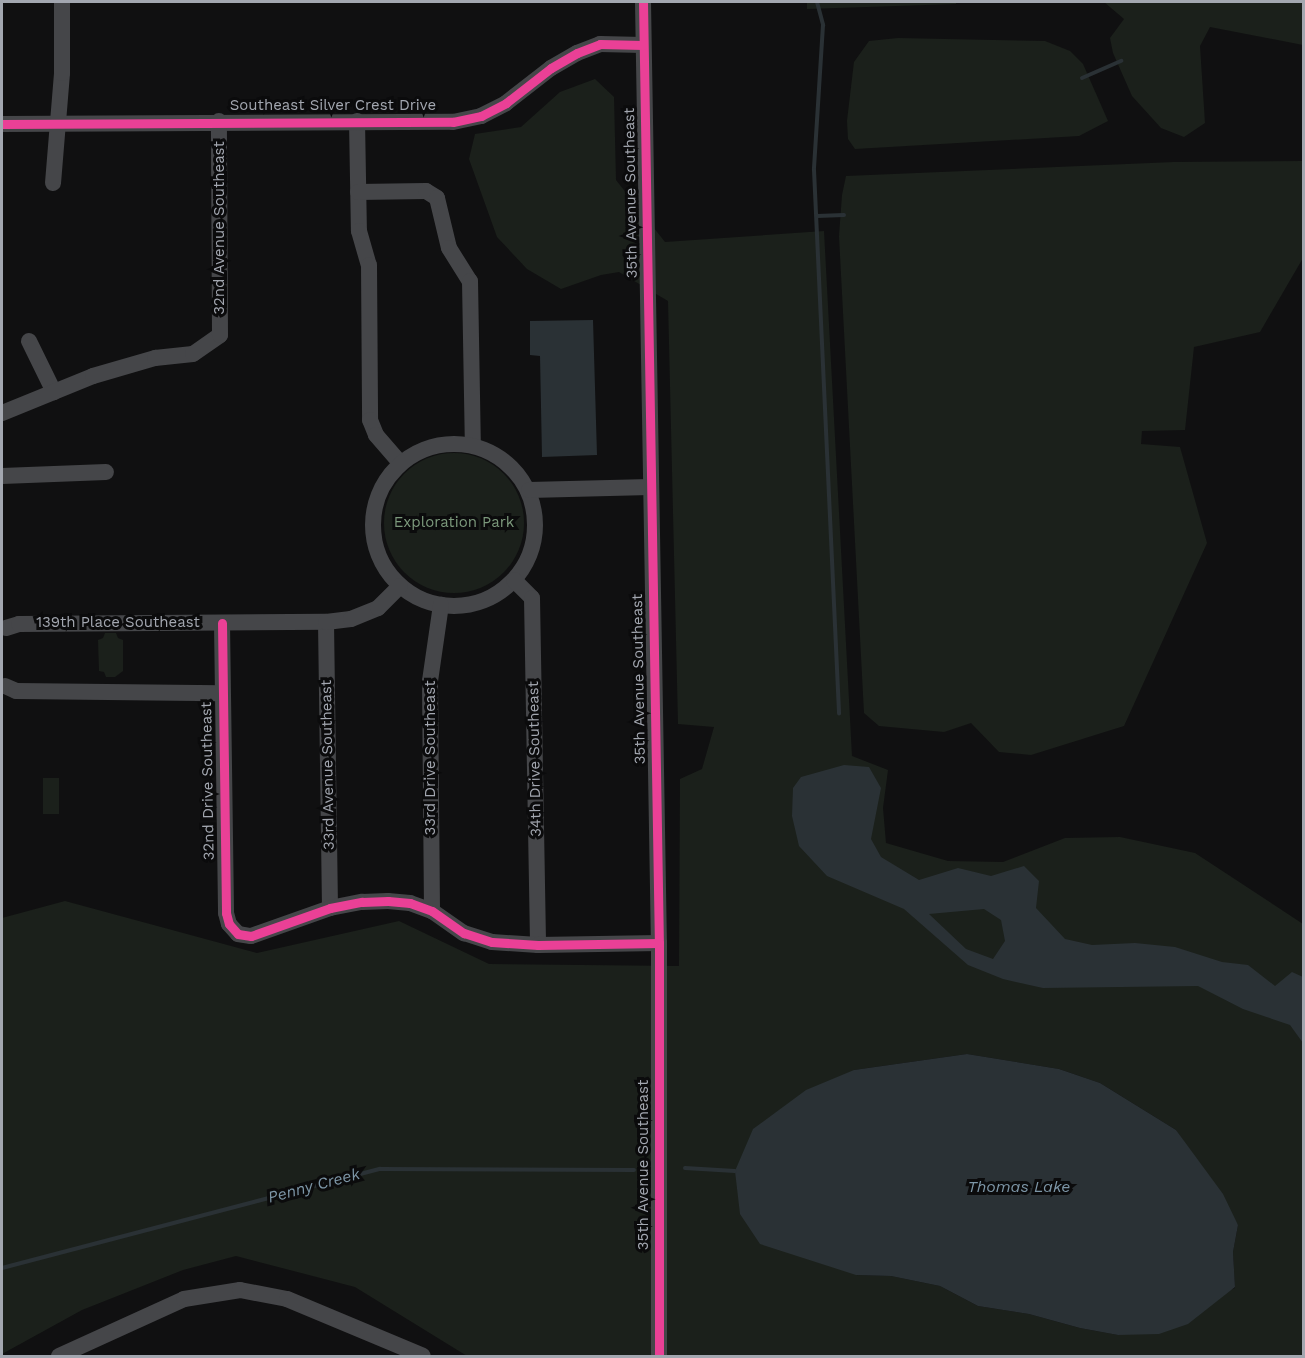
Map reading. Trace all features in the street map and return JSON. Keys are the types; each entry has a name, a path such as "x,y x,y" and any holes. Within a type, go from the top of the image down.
{"street":[{"path":"53,183 56,123 62,73 62,2"},
{"name":"35th Avenue Southeast","path":"643,2 659,943 659,1356"},
{"name":"Southeast Silver Crest Drive","path":"2,124 219,121 453,122 481,116 506,103 551,68 600,44 644,45"},
{"name":"32nd Avenue Southeast","path":"54,392 93,376 155,358 193,354 220,335 219,121"},
{"path":"357,121 358,231 369,265 370,420 376,435 400,463"},
{"path":"358,192 426,191 437,198 449,248 470,281 473,445"},
{"path":"2,413 54,392 29,341"},
{"path":"447,443 473,445 490,451 506,461 531,496 536,529 530,557 514,580 502,591 480,602 457,606 441,605 419,598 400,586 385,569 375,548 372,525 375,502 385,481 400,463 430,447 447,443"},
{"path":"2,476 106,472"},
{"path":"531,496 650,493"},
{"name":"34th Drive Southeast","path":"514,580 532,598 538,945"},
{"name":"139th Place Southeast","path":"3,628 18,624 326,622 351,619 378,608 400,586"},
{"name":"33rd Drive Southeast","path":"432,911 430,681 441,605"},
{"name":"33rd Avenue Southeast","path":"326,622 330,908"},
{"name":"32nd Drive Southeast","path":"222,623 221,693 226,914 229,924 238,934 251,936 330,908"},
{"path":"3,686 16,691 221,693"},
{"path":"330,908 362,902 410,903 432,911 464,933 492,942 538,945 659,943"},
{"path":"58,1356 184,1299 240,1290 288,1299 423,1356"}],"green space":[{"path":"807,2 956,2 956,4 807,9"},
{"path":"1104,2 1303,2 1303,45 1210,27 1200,46 1205,123 1184,137 1161,128 1132,96 1113,53 1110,38 1124,19"},
{"path":"898,38 1045,41 1070,51 1083,64 1108,121 1079,136 855,149 848,139 847,121 854,62 869,41"},
{"path":"595,79 614,97 616,180 665,242 824,231 852,756 888,770 883,808 886,843 948,861 1003,862 1065,838 1120,837 1195,853 1303,924 1303,1356 467,1356 355,1287 236,1256 183,1270 82,1310 2,1354 2,918 65,901 257,953 399,921 489,964 679,966 680,779 702,769 714,727 678,724 668,301 619,272 601,275 561,289 527,269 497,237 469,159 475,134 521,127 560,92","holes":["967,1054 1059,1069 1100,1083 1176,1130 1238,1225 1233,1252 1235,1288 1118,1335 1080,1328 1029,1314 978,1306 940,1286 891,1276 856,1275 854,1070"]},
{"path":"1303,161 1303,258 1260,332 1194,347 1185,430 1142,431 1141,444 1180,447 1207,543 1124,726 1031,755 999,752 971,723 944,732 879,726 864,713 839,236 846,176 1174,162"},
{"name":"Exploration Park","path":"454,453 481,458 503,474 519,496 524,523 519,550 503,572 481,588 454,593 427,588 405,572 389,550 384,523 389,496 405,474 427,458"},
{"path":"105,633 116,633 118,638 123,640 123,671 115,677 106,677 104,672 99,671 98,640 103,638"},
{"path":"43,778 59,778 59,814 43,814"}],"water":[{"path":"593,320 597,455 542,457 540,356 530,355 530,321"},
{"path":"844,765 869,767 881,788 871,839 881,857 919,880 958,868 991,876 1024,866 1039,881 1036,908 1065,939 1092,945 1135,943 1175,947 1222,962 1248,965 1275,986 1292,972 1303,977 1303,1043 1290,1025 1243,1009 1198,986 1043,988 1003,979 968,965 904,909 827,876 799,846 792,816 793,788 801,777","holes":["984,909 1001,920 1005,941 993,959 966,949 929,914"]},
{"name":"Thomas Lake","path":"967,1054 1059,1069 1100,1083 1176,1130 1223,1194 1238,1225 1233,1252 1235,1287 1188,1324 1159,1334 1118,1335 1080,1328 1029,1314 978,1306 940,1286 891,1276 856,1275 760,1244 740,1214 735,1171 753,1129 806,1090 854,1070"}],"waterway":[{"path":"817,2 823,25 814,170 839,713"},
{"path":"1082,78 1121,61"},
{"path":"817,216 844,215"},
{"name":"Penny Creek","path":"685,1168 735,1171"},
{"name":"Penny Creek","path":"2,1268 380,1169 634,1170"}],"cycle path":[{"path":"643,2 659,943 659,1356"},
{"path":"2,124 453,122 481,116 506,103 551,68 577,53 600,44 643,45"},
{"path":"222,623 226,913 229,924 238,934 251,936 330,908 362,902 388,901 410,903 432,911 464,933 492,942 538,945 659,943"}]}
